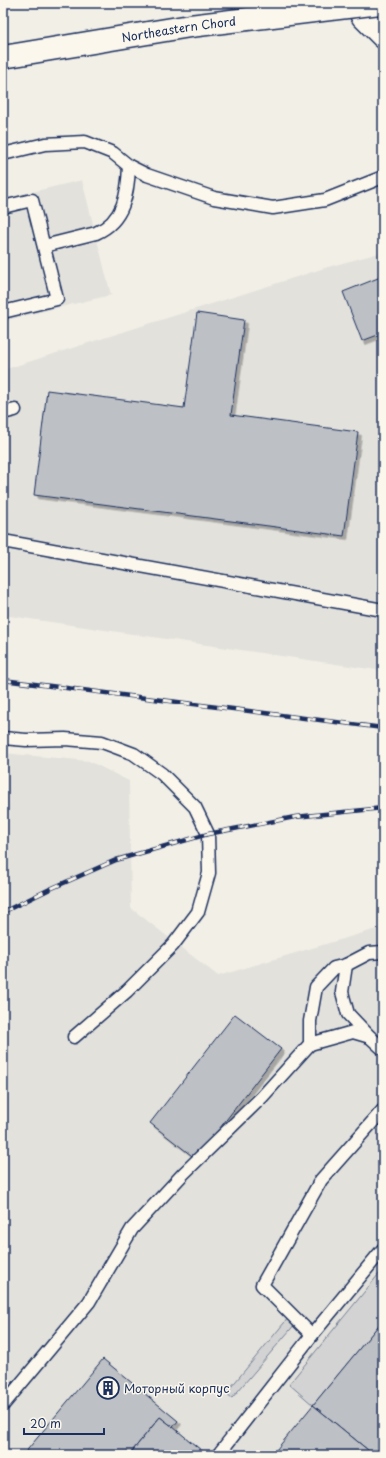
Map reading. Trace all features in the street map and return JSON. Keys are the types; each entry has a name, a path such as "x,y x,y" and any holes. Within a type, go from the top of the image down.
{"main road":[{"path":"354,3 363,16 383,37"},
{"name":"Northeastern Chord","path":"3,57 190,26 380,3"}],"lane":[{"path":"3,154 45,144 85,142 113,153 129,166 147,175 214,198 273,208 325,200 383,178"},
{"path":"44,246 96,233 103,230 113,222 123,206 127,194 129,166"},
{"path":"3,207 32,200 57,299 3,312"},
{"path":"3,413 15,410"},
{"path":"3,540 383,610"},
{"path":"3,738 26,740 65,739 102,742 134,754 162,774 195,807 208,834 209,873 198,912 173,945 127,991 74,1037"},
{"path":"310,1044 310,1022 316,987 334,968 346,965 370,953 383,952"},
{"path":"346,965 342,992 348,1014 383,1049"},
{"path":"3,1405 89,1302 132,1229 183,1174 262,1097 310,1044 353,1032 370,1037"},
{"path":"312,1335 262,1285 321,1180 383,1110"},
{"path":"218,1455 312,1335 383,1249"}],"shaded area":[{"path":"82,180 111,295 3,321 3,199"},
{"path":"383,252 383,671 3,615 3,370 328,267"},
{"path":"3,753 89,761 129,781 131,908 218,976 383,927 383,1455 3,1455"},
{"path":"383,1269 383,1320 313,1405 289,1384"},
{"path":"289,1317 296,1323 232,1398 226,1393"}],"building":[{"path":"383,276 383,333 362,341 343,292"},
{"path":"197,313 244,320 231,415 358,432 344,536 34,495 47,390 184,408"},
{"path":"235,1014 281,1049 196,1159 150,1123"},
{"path":"383,1320 383,1455 374,1455 313,1405"},
{"name":"Моторный корпус","path":"103,1359 178,1421 173,1427 160,1417 129,1455 23,1455"},
{"path":"313,1405 374,1455 272,1455"},
{"path":"160,1417 173,1427 207,1455 129,1455"}],"railway":[{"path":"3,680 383,728"},
{"path":"3,912 50,889 116,860 208,834 295,817 383,808"}],"place":[{"name":"Моторный корпус","path":"108,1388"}]}
